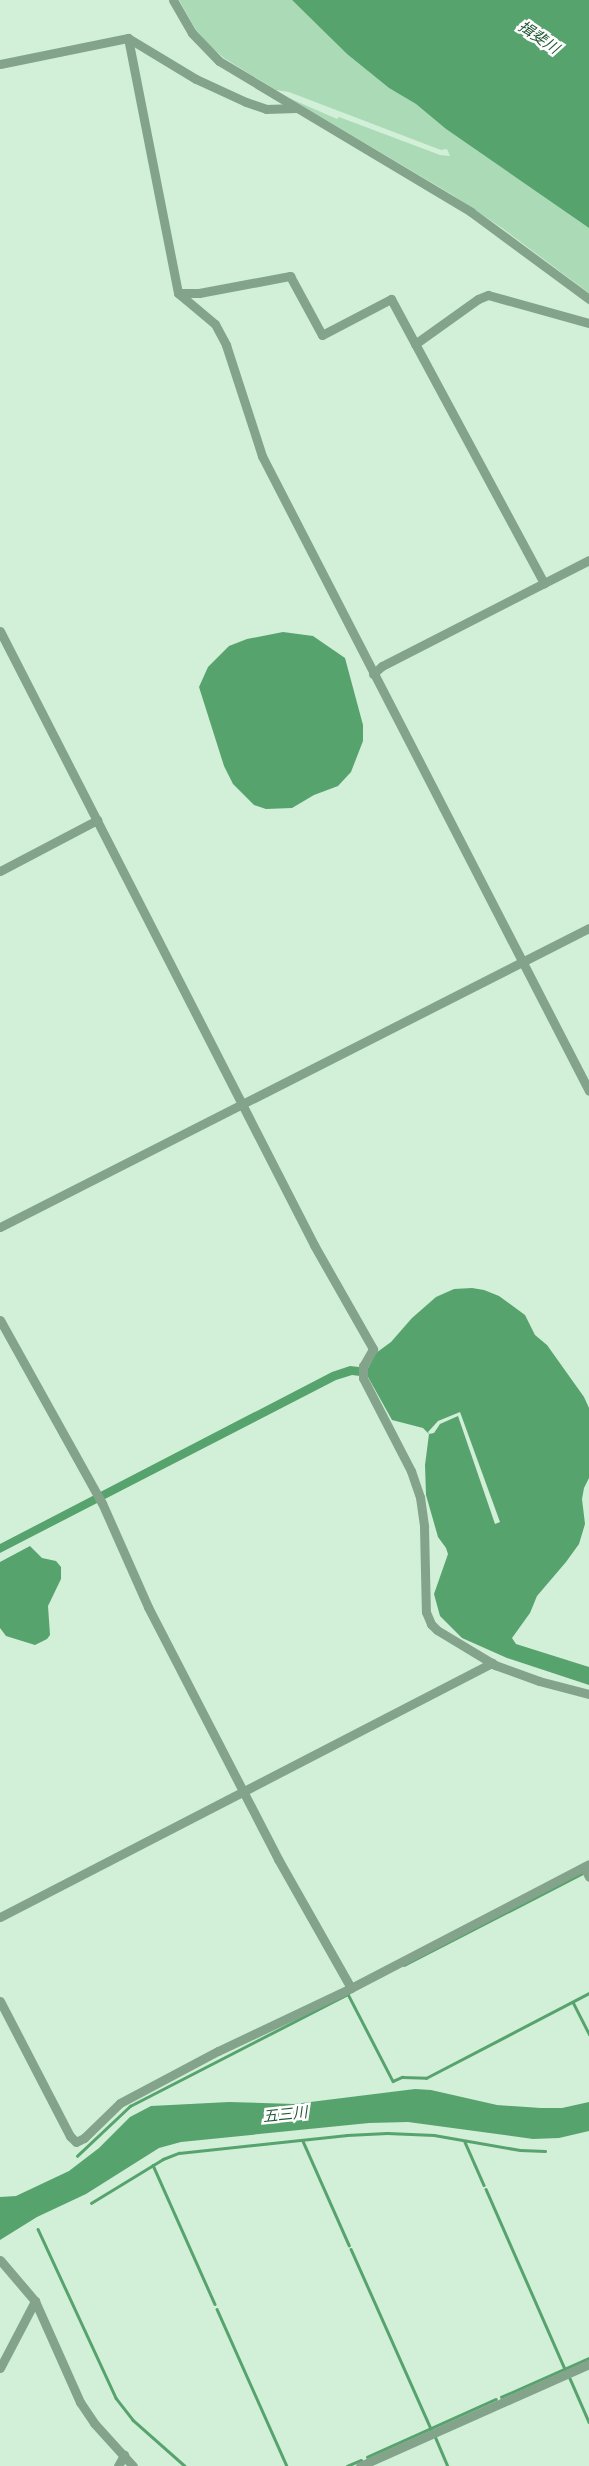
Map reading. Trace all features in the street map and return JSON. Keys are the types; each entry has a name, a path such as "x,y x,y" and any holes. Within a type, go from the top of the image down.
{"street":[{"path":"173,0 192,32 219,61 471,212 589,299"},
{"path":"0,64 128,38 196,79 246,102 266,110 296,108"},
{"path":"128,38 178,293 215,324 222,338 262,456 589,1092"},
{"path":"178,293 199,293 290,276 322,335 391,299 544,584"},
{"path":"415,344 478,299 488,295 589,323"},
{"path":"373,674 382,666 589,560"},
{"path":"0,631 314,1245 373,1349 363,1366 362,1378 411,1471 420,1497 424,1527 426,1612 431,1624 437,1630 492,1663 539,1681 589,1694"},
{"path":"0,871 97,820"},
{"path":"0,1227 589,928"},
{"path":"0,1320 102,1503 148,1607 278,1859 352,1988"},
{"path":"0,1917 492,1663"},
{"path":"0,2001 70,2136 76,2142 84,2138 120,2103 218,2051 352,1988 586,1866 589,1877"},
{"path":"0,2260 35,2301 80,2402 94,2423 133,2466"},
{"path":"0,2368 35,2301"},
{"path":"360,2466 589,2364"},
{"path":"118,2466 124,2455"}],"shaded area":[{"path":"179,0 292,0 347,54 389,88 416,104 446,129 589,228 589,293 502,228 451,194 289,98 337,119 339,117 440,155 450,156 447,149 441,150 289,92 276,90 224,58 210,46 196,30"}],"water":[{"name":"揖斐川","path":"292,0 589,0 589,228 446,129 416,104 389,88 347,54"},
{"path":"283,632 313,636 345,658 363,725 363,741 351,772 338,786 314,795 292,808 266,809 254,805 233,784 224,766 199,687 208,667 229,646 247,639"},
{"path":"472,1288 499,1296 525,1315 535,1335 547,1345 584,1397 589,1408 589,1478 584,1488 582,1499 585,1524 579,1544 537,1596 530,1613 512,1638 516,1644 589,1667 589,1685 507,1658 462,1638 440,1616 434,1594 448,1554 438,1537 426,1495 425,1465 429,1434 423,1428 392,1420 368,1377 352,1375 336,1380 0,1553 0,1544 332,1372 350,1366 368,1368 376,1353 391,1342 412,1318 436,1297 454,1289"},
{"path":"30,1546 42,1558 56,1561 61,1567 61,1579 48,1606 50,1635 47,1639 35,1645 6,1636 0,1628 0,1562"},
{"name":"五三川","path":"415,2089 431,2090 497,2105 562,2108 589,2102 589,2131 559,2138 533,2139 408,2122 369,2123 181,2142 159,2148 86,2194 37,2217 0,2240 0,2197 16,2196 69,2171 99,2148 130,2117 151,2106 229,2102 294,2104"}],"pier":[{"path":"460,1412 500,1522 495,1524 458,1416 440,1424 434,1433 429,1434 428,1432 438,1421"}],"waterway":[{"path":"404,1965 581,1874"},
{"path":"348,1994 393,2081 402,2077 426,2078 589,1993"},
{"path":"77,2156 130,2106 348,1994"},
{"path":"573,2002 589,2034"},
{"path":"91,2203 163,2159 179,2153 347,2135 387,2133 434,2135 520,2150 545,2151"},
{"path":"303,2141 349,2245"},
{"path":"465,2142 484,2185"},
{"path":"153,2165 215,2304"},
{"path":"486,2189 566,2371"},
{"path":"38,2229 116,2398 133,2420 185,2466"},
{"path":"351,2249 432,2431"},
{"path":"217,2309 287,2466"},
{"path":"501,2397 589,2358"},
{"path":"569,2376 589,2422"},
{"path":"367,2457 496,2399"},
{"path":"435,2436 448,2466"},
{"path":"347,2466 361,2460"}]}
